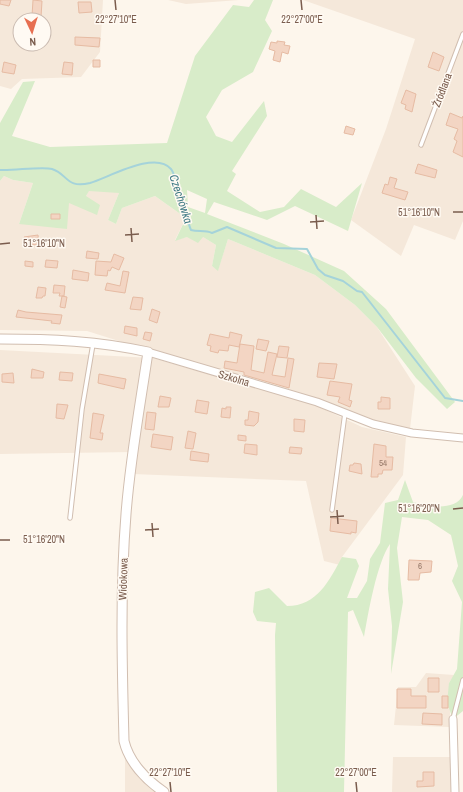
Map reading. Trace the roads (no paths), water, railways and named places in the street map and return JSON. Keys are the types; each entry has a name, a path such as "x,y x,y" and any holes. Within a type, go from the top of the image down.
{"street":[{"name":"Szkolna","path":"0,339 54,339 93,342 148,352 317,402 373,424 412,433 463,438"},
{"name":"Widokowa","path":"148,352 133,452 126,513 121,622 124,741 127,754 133,763 164,792"},
{"path":"453,719 455,792"}],"lane":[{"name":"Źródlana","path":"421,145 463,34"},
{"path":"70,518 82,409 93,342"},
{"path":"332,510 345,413"},
{"path":"453,719 463,680"}],"waterway":[{"name":"Czechówka","path":"0,170 47,168 57,171 72,183 82,184 90,183 131,167 143,164 154,162 164,164 171,169 173,173 191,230 212,233 227,227 276,248 307,249 318,269 325,275 343,281 357,291 362,292 445,398 463,401"}]}
